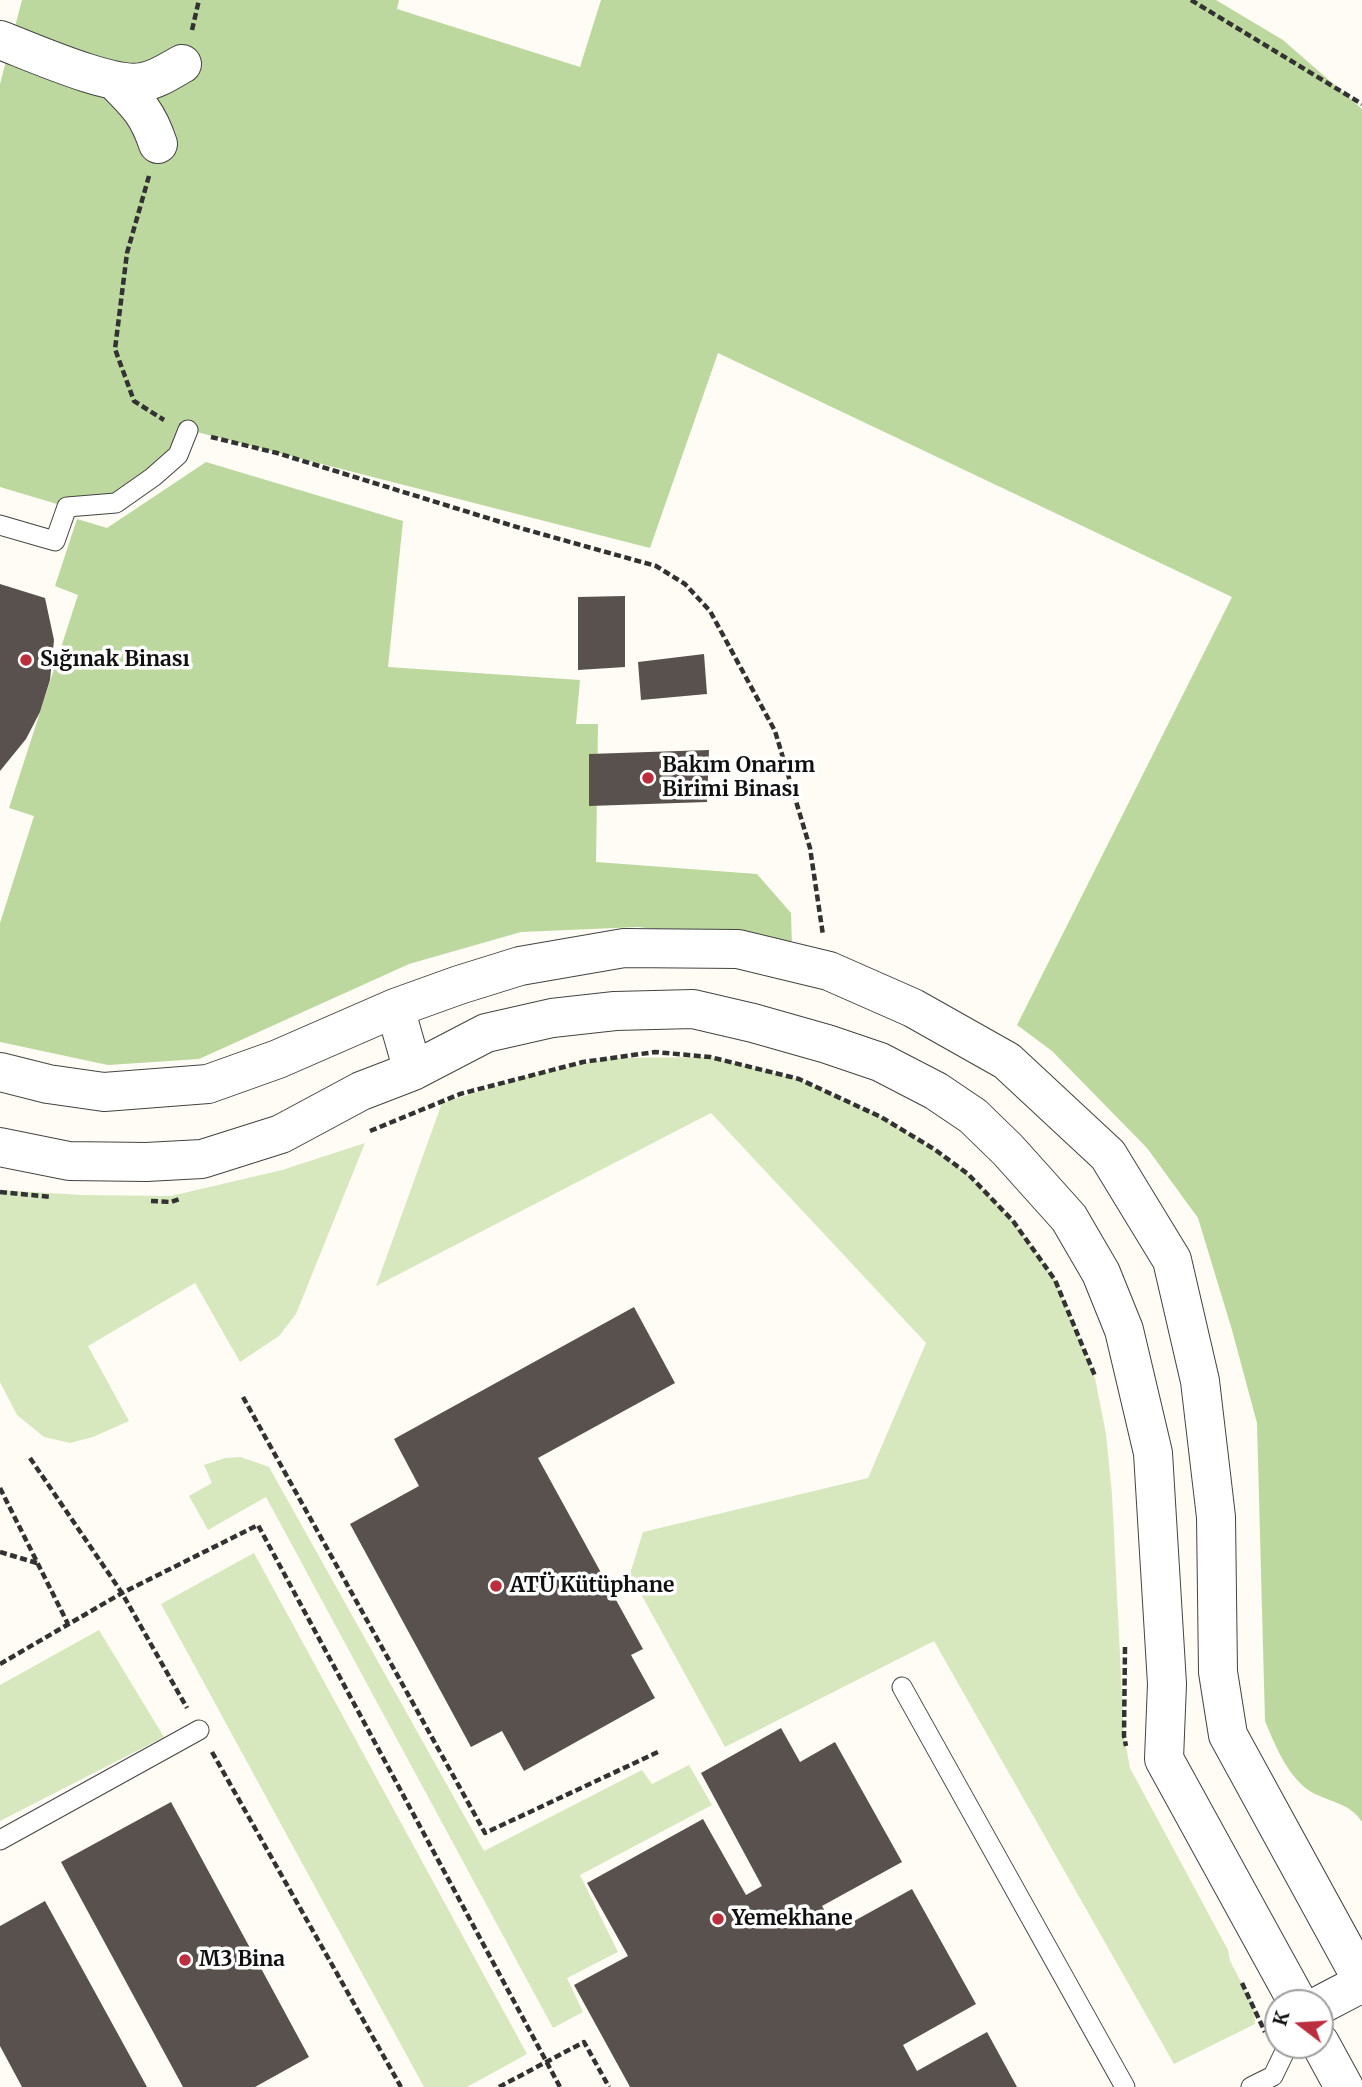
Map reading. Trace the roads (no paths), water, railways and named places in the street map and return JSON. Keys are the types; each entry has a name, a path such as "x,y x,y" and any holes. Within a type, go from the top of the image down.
{"street":[{"path":"0,40 116,82 141,83 160,77 182,64"},
{"path":"116,82 150,120 158,144"},
{"path":"0,1072 48,1084 104,1092 208,1084 278,1059 395,1008 520,966 624,948 738,949 829,971 913,1008 1007,1061 1108,1155 1172,1260 1200,1381 1210,1463 1216,1517 1218,1672 1228,1735 1362,1982 1334,1997"},
{"path":"395,1008 413,1071"},
{"path":"0,1147 69,1161 146,1162 202,1159 281,1135 360,1091 413,1071 486,1033 552,1018 615,1011 693,1009 827,1044 880,1062 936,1091 973,1116 1008,1150 1069,1219 1101,1273 1124,1330 1153,1453 1167,1684 1164,1759 1290,1989"},
{"path":"1329,2059 1344,2087"}],"lane":[{"path":"0,525 55,541 66,507 116,503 178,455 188,430"},
{"path":"902,1688 1125,2087"},
{"path":"0,1840 199,1730"},
{"path":"1251,2087 1273,2076 1282,2059"}],"place":[{"name":"Sığınak Binası","path":"26,660"},
{"name":"Bakım Onarım Birimi Binası","path":"648,778"},
{"name":"ATÜ Kütüphane","path":"496,1586"},
{"name":"Yemekhane","path":"718,1919"},
{"name":"M3 Bina","path":"185,1960"}]}
